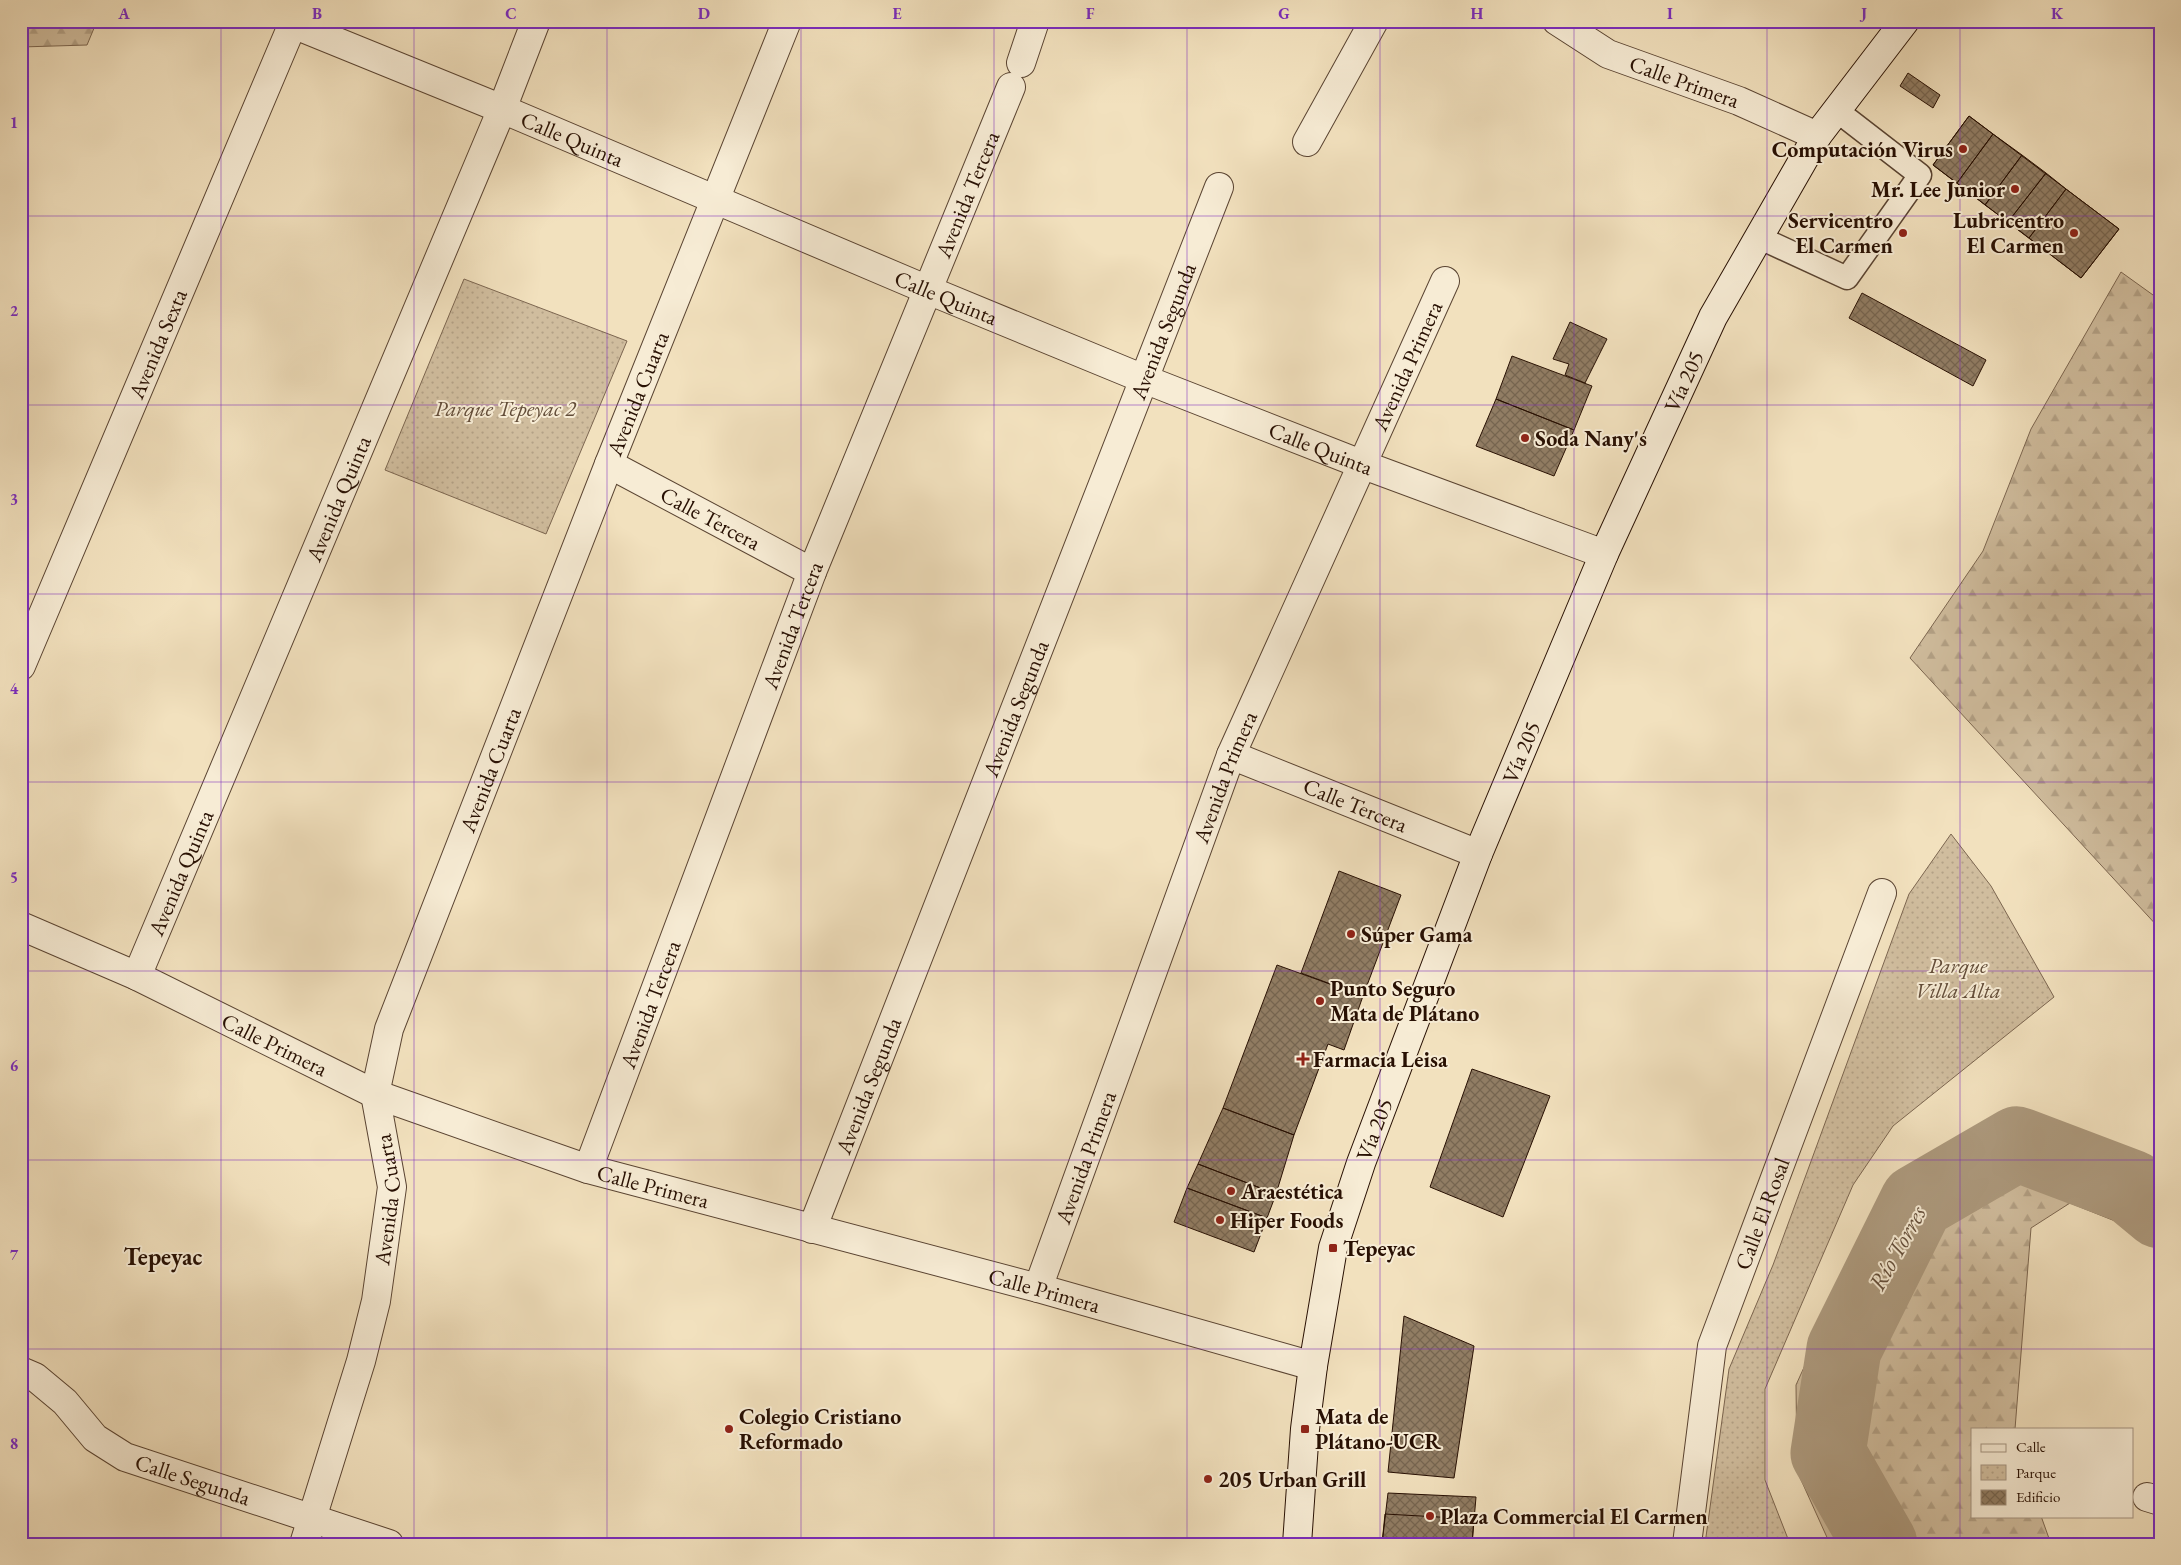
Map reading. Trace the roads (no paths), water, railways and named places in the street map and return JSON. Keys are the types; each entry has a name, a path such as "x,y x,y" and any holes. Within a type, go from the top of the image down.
{"street":[{"name":"Avenida Quinta","path":"136,976 502,109 536,21"},
{"name":"Avenida Cuarta","path":"308,1532 361,1362 376,1301 392,1187 375,1094 390,1029 609,464 787,21"},
{"name":"Avenida Tercera","path":"588,1170 812,572 1016,75 1035,21"},
{"path":"1307,142 1374,21"},
{"name":"Calle Primera","path":"1557,21 1608,54 1739,102 1817,136"},
{"name":"Vía 205","path":"1297,1544 1313,1366 1333,1248 1361,1163 1478,854 1604,554 1713,317 1817,136 1905,21"},
{"name":"Calle Quinta","path":"294,22 717,199 928,290 1144,379 1361,464 1604,554"},
{"name":"Avenida Sexta","path":"21,666 294,22"},
{"name":"Avenida Segunda","path":"812,1229 1219,187"},
{"name":"Avenida Primera","path":"1038,1288 1231,755 1445,281"},
{"name":"Calle Tercera","path":"609,464 812,572"},
{"name":"Calle Tercera","path":"1231,755 1478,854"},
{"name":"Calle El Rosal","path":"1687,1544 1712,1346 1882,893"},
{"name":"Calle Primera","path":"21,926 136,976 375,1094 588,1170 1038,1288 1313,1366"},
{"name":"Calle Segunda","path":"21,1371 34,1377 65,1402 95,1438 125,1457 308,1532 389,1544"}],"lane":[{"path":"1758,238 1847,278 1920,175 1836,110"}],"waterway":[{"name":"Río Torres","path":"1880,1544 1828,1453 1844,1349 1917,1202 2017,1144 2131,1187 2160,1211"}],"place":[{"name":"Computación Virus","path":"1963,149"},
{"name":"Mr. Lee Junior","path":"2015,189"},
{"name":"Servicentro El Carmen","path":"1903,233"},
{"name":"Lubricentro El Carmen","path":"2074,233"},
{"name":"Soda Nany's","path":"1525,438"},
{"name":"Súper Gama","path":"1351,934"},
{"name":"Punto Seguro Mata de Plátano","path":"1320,1001"},
{"name":"Farmacia Leisa","path":"1303,1059"},
{"name":"Araestética","path":"1231,1191"},
{"name":"Hiper Foods","path":"1220,1220"},
{"name":"Tepeyac","path":"1333,1248"},
{"name":"Colegio Cristiano Reformado","path":"729,1429"},
{"name":"Mata de Plátano-UCR","path":"1305,1429"},
{"name":"205 Urban Grill","path":"1208,1479"},
{"name":"Plaza Commercial El Carmen","path":"1430,1516"}],"district":[{"name":"Tepeyac","path":"163,1256"}],"park label":[{"name":"Parque Tepeyac 2","path":"505,408"},
{"name":"Parque Villa Alta","path":"1958,978"}]}
